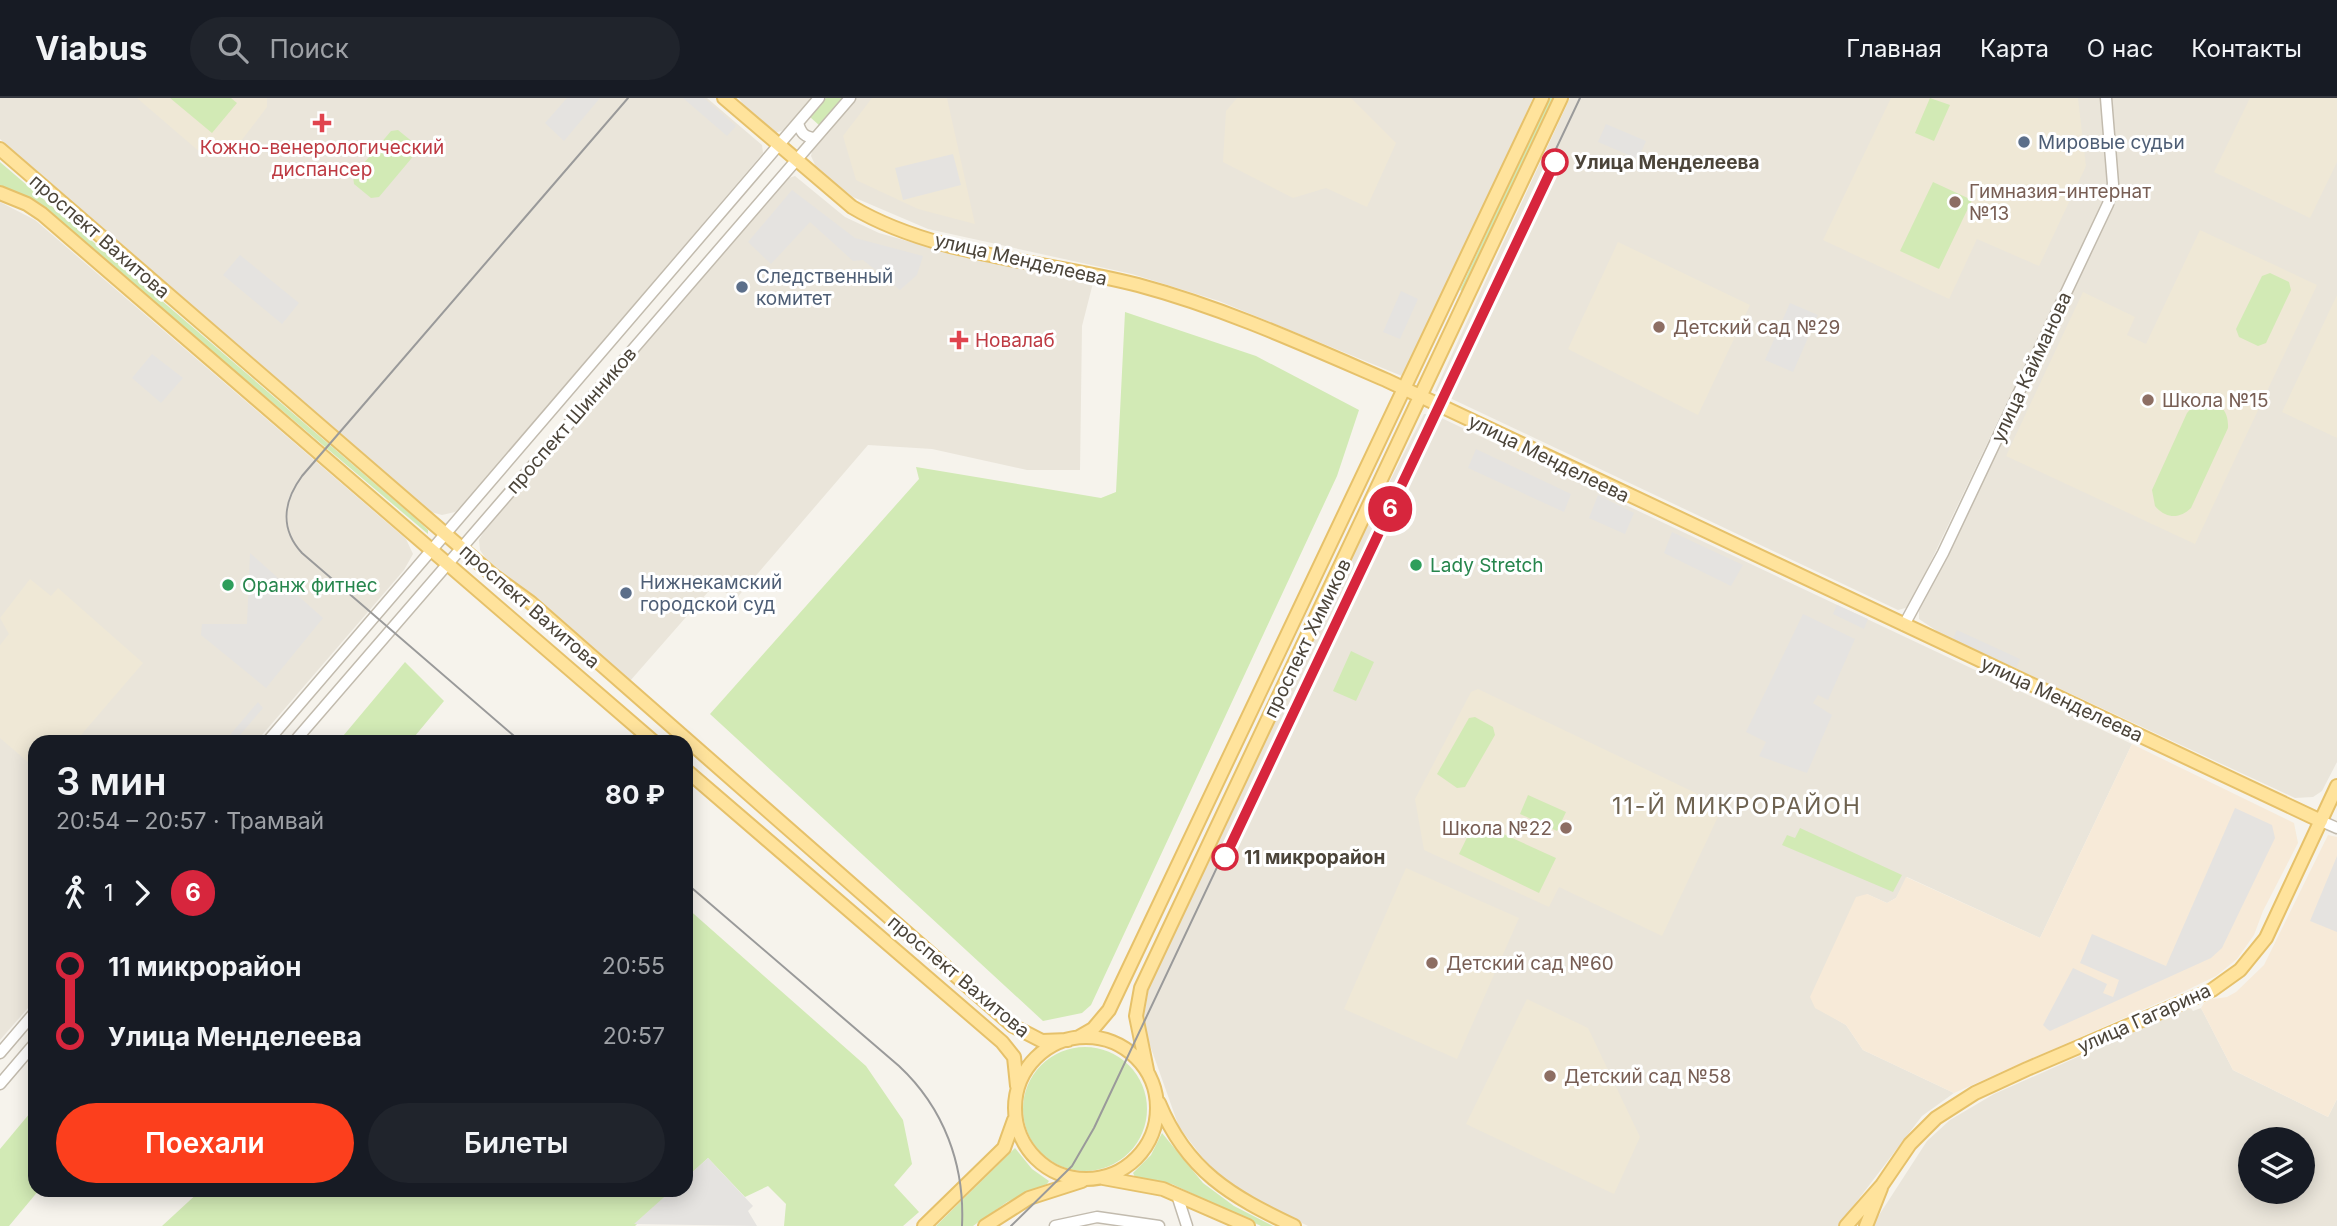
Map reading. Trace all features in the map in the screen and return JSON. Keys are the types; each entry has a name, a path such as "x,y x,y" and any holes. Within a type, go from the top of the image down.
{"main road":[{"name":"улица Менделеева","path":"724,98 852,207 882,223 952,246 1169,294 1292,339 1406,390 2321,821"},
{"name":"проспект Химиков","path":"1073,1038 1093,1029 1109,1010 1406,390 1542,98"},
{"name":"проспект Химиков","path":"1147,1070 1136,1016 1141,988 1422,398 1561,98"},
{"name":"проспект Вахитова","path":"0,149 682,735"},
{"name":"проспект Вахитова","path":"0,193 27,204 42,214 646,735"},
{"path":"1443,308 1452,299 1459,300 1459,319"},
{"path":"1311,585 1328,592"},
{"name":"проспект Вахитова","path":"693,745 1013,1026 1032,1038 1098,1038 1121,1045 1133,1053 1147,1070 1156,1095 1187,1153 1204,1173 1233,1195 1294,1226"},
{"name":"проспект Вахитова","path":"693,776 1002,1042 1017,1064 1014,1116 1023,1141 1039,1161 1063,1176 1089,1180 1103,1178 1122,1170 1148,1145 1154,1130 1156,1095"},
{"name":"улица Гагарина","path":"1846,1226 1882,1185 1910,1144 1936,1118 1966,1099 2027,1069 2212,990 2240,970 2266,938 2337,786"},
{"name":"проспект Вахитова","path":"1017,1086 1038,1055 1073,1038"},
{"path":"924,1226 1004,1148 1014,1116"},
{"name":"проспект Вахитова","path":"1103,1178 1150,1186 1176,1194 1248,1226"},
{"path":"985,1226 1029,1198 1089,1180"},
{"name":"улица Гагарина","path":"1866,1226 1882,1185"}],"street":[{"name":"проспект Шинников","path":"273,735 819,98"},
{"name":"проспект Шинников","path":"300,735 850,98"},
{"name":"улица Кайманова","path":"1904,625 1943,552 2108,205 2113,184 2106,98"},
{"path":"798,123 800,131 807,137 815,138"},
{"path":"567,393 573,394 583,406"},
{"path":"300,704 316,716"},
{"name":"улица Менделеева","path":"2321,821 2337,828"},
{"path":"0,1053 28,1020"},
{"path":"0,1084 28,1051"},
{"path":"1176,1194 1187,1226"},
{"path":"1055,1226 1097,1217 1159,1226"}],"shaded area":[{"path":"0,98 707,98 762,145 763,153 463,505 455,512 442,515 431,512 0,139"},
{"path":"137,98 267,98 267,107 228,158 201,153"},
{"path":"567,98 600,98 564,141 545,123"},
{"path":"683,98 704,98 736,126 727,136"},
{"path":"739,98 812,98 784,130 775,133 744,106"},
{"path":"855,98 1533,98 1407,373 1402,376 1219,301 1132,274 928,229 853,197 817,169 811,156 813,147"},
{"path":"872,98 947,98 975,224 918,209 856,180 843,136"},
{"path":"1237,98 1351,98 1396,143 1367,207 1326,188 1293,198 1223,162 1226,111"},
{"path":"1570,98 2103,98 2109,188 1909,607 1898,610 1435,391"},
{"name":"Гимназия-интернат №13","path":"1891,98 2078,98 2086,166 2039,266 1977,239 1949,299 1823,240"},
{"path":"2111,98 2337,98 2337,762 2322,791 2313,797 2295,798 1940,633 1919,619 1919,603 2114,194 2118,182"},
{"path":"2250,98 2337,98 2337,162 2310,218 2214,172"},
{"path":"1606,124 1646,141 1638,159 1598,142"},
{"path":"953,154 961,185 903,200 895,168"},
{"path":"795,176 845,217 879,233 960,256 1093,283 1082,326 1080,470 1027,470 932,449 868,445 735,600 715,584 630,681 486,559 480,550 479,540 486,528 786,179"},
{"path":"792,190 855,238 923,256 917,275 900,290 863,260 853,261 810,222 771,264 748,242"},
{"path":"0,202 35,220 406,539 413,554 404,570 262,735 28,735 28,1008 0,1040"},
{"name":"Школа №15","path":"2200,230 2317,285 2195,544 2006,456 2083,292 2135,317 2127,335 2146,344"},
{"name":"Детский сад №29","path":"1618,242 1750,305 1698,415 1568,349"},
{"path":"240,255 299,303 282,324 223,275"},
{"path":"1401,291 1418,299 1400,339 1383,332"},
{"path":"2337,295 2337,438 2282,412"},
{"path":"1790,303 1818,315 1793,372 1765,360"},
{"path":"152,354 183,378 161,403 132,378"},
{"path":"1424,414 1433,414 2132,744 2040,938 1907,877 1896,898 1887,903 1867,894 1815,1007 1846,1025 1863,1050 1954,1093 1922,1116 1838,1226 1308,1226 1237,1191 1212,1170 1179,1127 1146,1034 1144,1016 1149,987 1359,542"},
{"path":"1476,449 1571,494 1564,512 1468,468"},
{"path":"1598,495 1634,513 1625,534 1589,518"},
{"path":"1672,532 1743,565 1731,586 1664,553"},
{"path":"250,553 323,618 266,688 201,635 202,624 247,624"},
{"path":"30,579 51,596 58,588 143,663 81,735 28,735 28,762 0,738 0,645 9,634 0,618"},
{"path":"1837,605 1868,619 1864,629 1833,614"},
{"path":"1803,614 1855,639 1828,700 1818,695 1813,703 1832,715 1807,773 1759,756 1766,742 1746,732"},
{"path":"1957,630 2020,659 2016,668 1953,639"},
{"name":"Школа №22","path":"1478,689 1723,806 1662,936 1559,887 1549,907 1424,850 1415,799 1471,692"},
{"path":"258,702 263,708 240,735 230,735"},
{"path":"2132,744 2294,823 2298,843 2263,911 2254,935 2237,959 2216,976 2185,991 1954,1093 1863,1050 1846,1025 1815,1008 1810,997 1856,897 1867,894 1887,903 1896,898 1906,877 2040,938"},
{"path":"2235,808 2272,825 2275,838 2222,948 2211,958 2050,1031 2047,1029 2043,1025 2073,968 2107,984 2103,993 2113,997 2119,980 2080,963 2092,934 2166,966"},
{"path":"2328,835 2337,837 2337,1099 2328,1117 2233,1070 2201,1008 2206,1000 2227,997 2236,992 2264,965"},
{"path":"2337,856 2337,932 2310,921"},
{"name":"Детский сад №60","path":"1406,868 1519,918 1457,1059 1344,1009"},
{"name":"Детский сад №58","path":"1527,999 1588,1028 1640,1137 1614,1194 1466,1124"},
{"path":"2190,1007 2193,1011 2201,1008 2233,1070 2328,1117 2337,1099 2337,1226 1872,1226 1927,1141 1950,1120 1994,1094"},
{"path":"708,1158 753,1206 748,1211 757,1226 634,1224 664,1197 693,1197 693,1172"}],"green space":[{"path":"170,98 231,98 237,103 212,133"},
{"path":"826,98 845,98 820,126 810,117"},
{"path":"1549,98 1554,98 1464,292 1460,290"},
{"path":"1930,98 1950,105 1934,141 1915,133"},
{"path":"398,130 414,143 416,153 379,197 371,198 354,184 353,176 391,131"},
{"path":"0,162 415,518 428,530 428,534 44,209 28,197 0,187"},
{"path":"1933,182 1972,200 1939,269 1900,251"},
{"path":"2270,273 2289,282 2291,290 2266,343 2258,346 2239,337 2236,329 2262,276"},
{"path":"1125,312 1256,356 1359,410 1337,476 1091,1005 1082,1013 1043,1021 710,714 919,479 916,467 1101,498 1116,492"},
{"path":"2203,401 2222,408 2227,417 2228,428 2191,508 2178,516 2168,515 2155,506 2152,490 2187,413 2195,404"},
{"path":"1351,651 1374,662 1356,701 1333,691"},
{"path":"405,662 444,701 416,735 344,735"},
{"path":"1475,717 1493,727 1495,735 1465,787 1457,788 1437,774 1469,718"},
{"path":"1528,795 1566,812 1557,831 1520,814"},
{"path":"1475,821 1556,858 1539,893 1459,854"},
{"path":"1800,828 1902,875 1893,892 1782,845 1787,835 1795,838"},
{"path":"693,913 866,1066 903,1120 912,1164 894,1185 919,1212 903,1226 784,1226 786,1204 768,1186 745,1197 708,1158 693,1172"},
{"path":"1085,1047 1109,1052 1129,1065 1142,1085 1147,1109 1142,1133 1129,1153 1109,1166 1085,1171 1061,1166 1041,1153 1028,1133 1023,1109 1028,1085 1041,1065 1061,1052"},
{"path":"28,1115 28,1197 33,1197 9,1226 0,1226 0,1149"},
{"path":"1162,1133 1203,1183 1234,1206 1273,1226 1261,1226 1172,1184 1135,1177 1133,1173 1151,1155"},
{"path":"1015,1148 1032,1169 1049,1181 1047,1184 1007,1202 973,1226 936,1226"},
{"path":"193,1197 665,1197 635,1226 162,1226"}],"tram line":[{"path":"513,735 302,553 287,525 288,505 302,476 628,98"},
{"path":"1011,1226 1072,1166 1094,1128 1580,98"},
{"name":"6","path":"1225,857 1555,162"},
{"path":"693,889 915,1082 940,1119 955,1160 960,1181 962,1226"}],"place":[{"name":"Кожно-венерологический диспансер","path":"322,123"},
{"name":"Мировые судьи","path":"2024,142"},
{"name":"Улица Менделеева","path":"1555,162"},
{"name":"Гимназия-интернат №13","path":"1955,202"},
{"name":"Следственный комитет","path":"742,287"},
{"name":"Детский сад №29","path":"1659,327"},
{"name":"Новалаб","path":"959,340"},
{"name":"Школа №15","path":"2148,400"},
{"name":"Lady Stretch","path":"1416,565"},
{"name":"Оранж фитнес","path":"228,585"},
{"name":"Нижнекамский городской суд","path":"626,593"},
{"name":"Школа №22","path":"1566,828"},
{"name":"11 микрорайон","path":"1225,857"},
{"name":"Детский сад №60","path":"1432,963"},
{"name":"Детский сад №58","path":"1550,1076"}],"district":[{"name":"11-Й МИКРОРАЙОН","path":"1737,806"}]}
